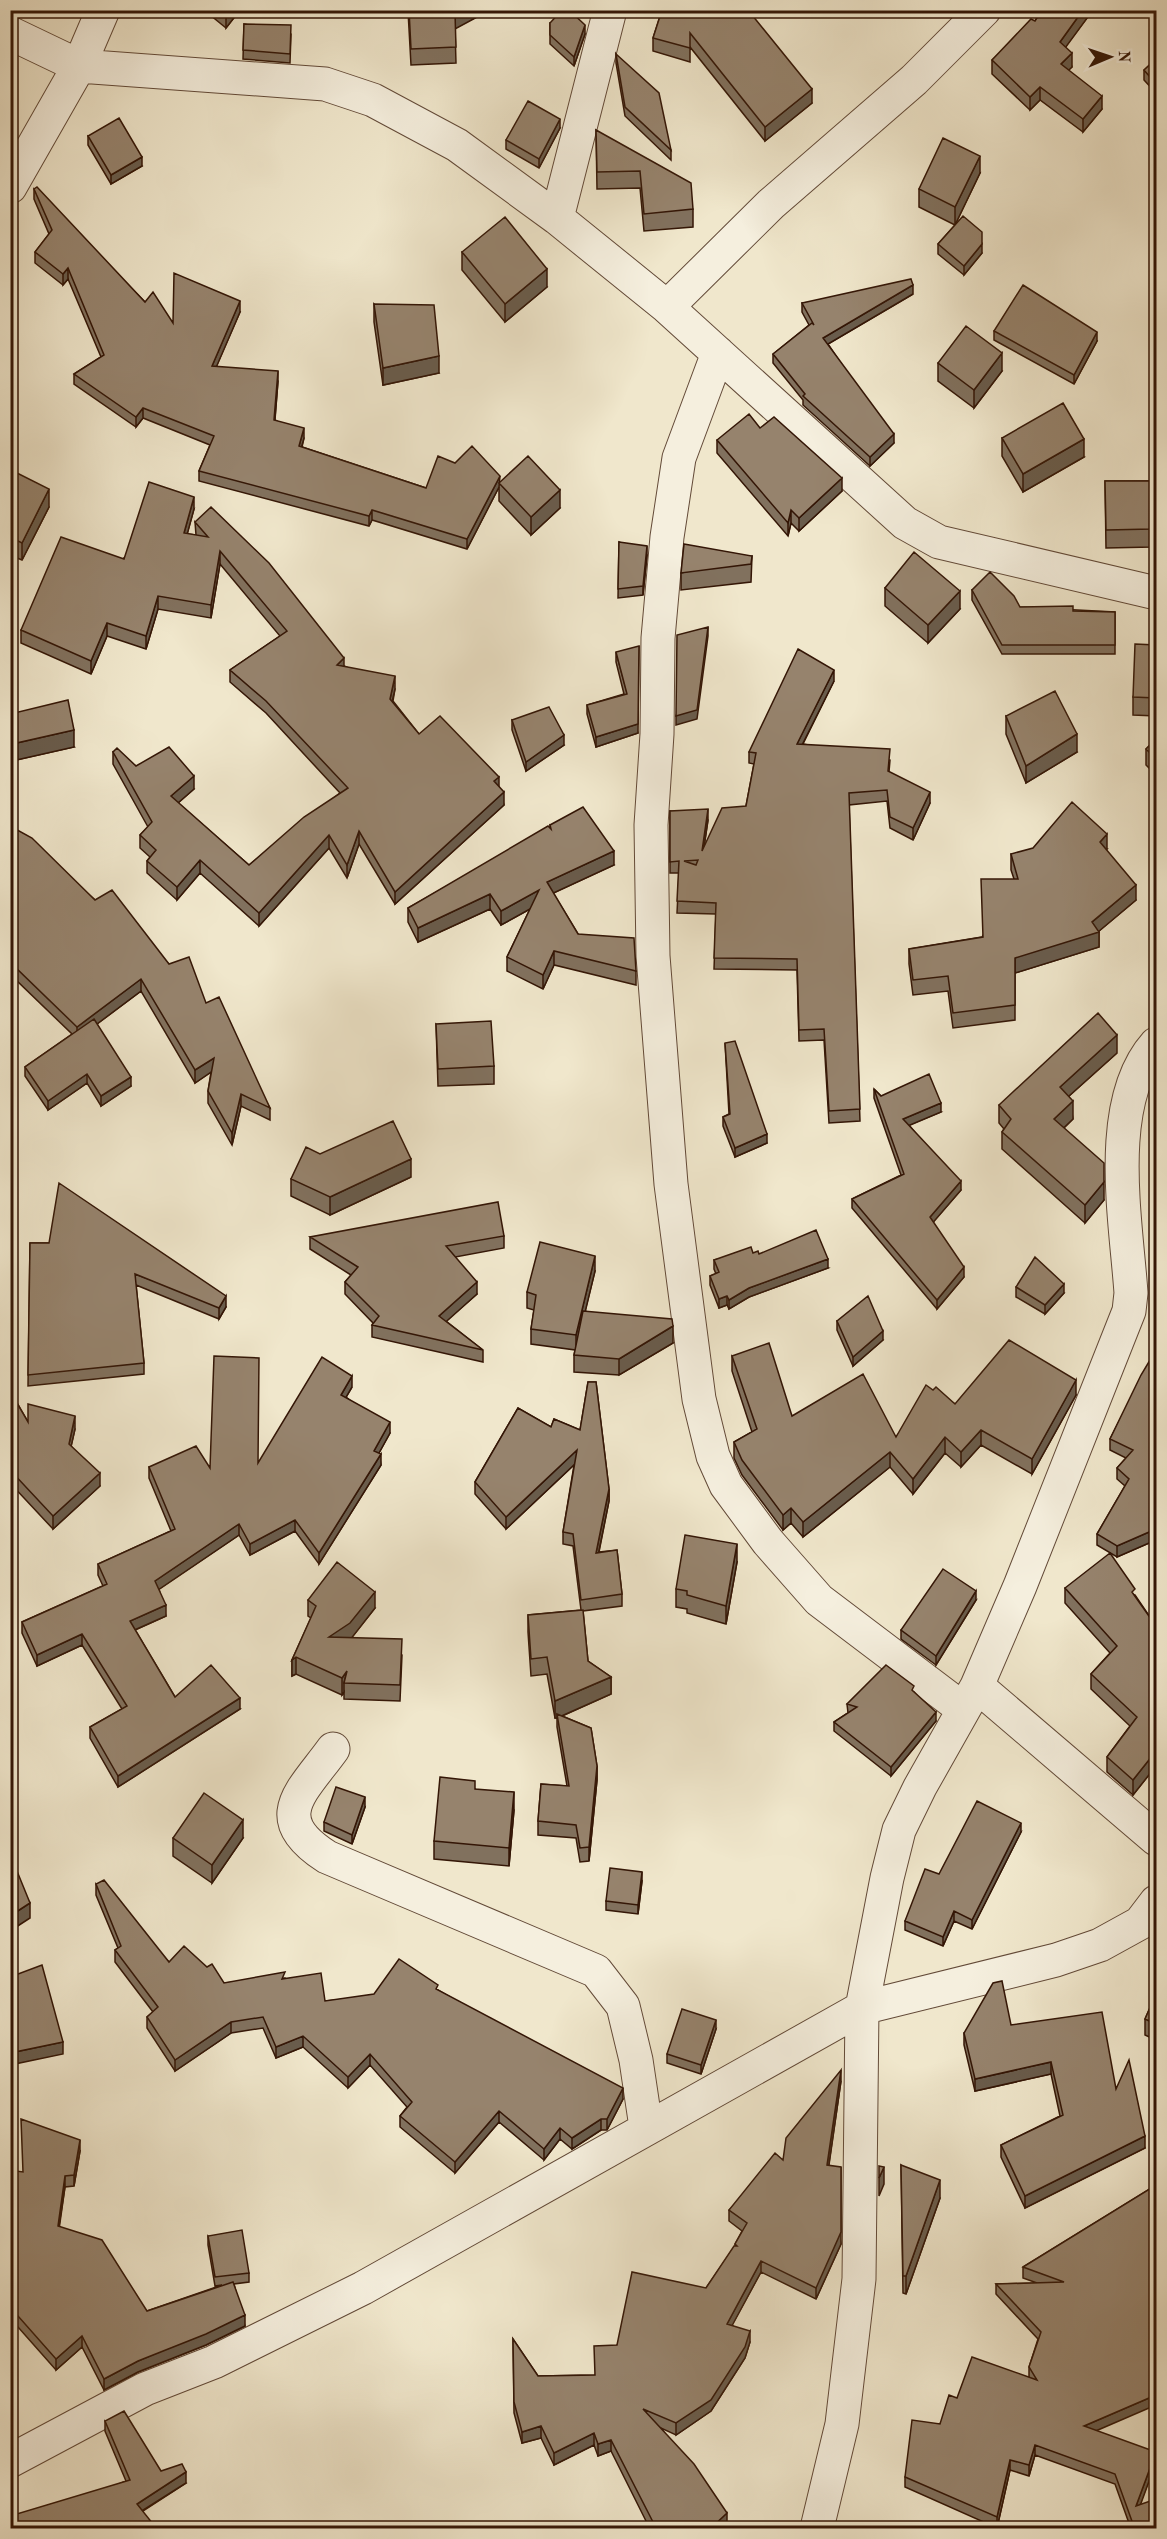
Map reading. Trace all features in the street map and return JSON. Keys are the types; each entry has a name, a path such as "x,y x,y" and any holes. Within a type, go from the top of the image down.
{"street":[{"path":"10,187 79,66 103,10"},
{"path":"557,218 610,10"},
{"path":"667,307 771,204 914,80 984,10"},
{"path":"10,33 79,66 325,84 373,100 457,145 557,218 667,307 905,523 939,542 1156,592"},
{"path":"718,353 679,458 667,537 658,638 657,734 651,825 653,956 671,1184 699,1399 713,1456 726,1485 768,1542 819,1600 970,1697 1156,1839"},
{"path":"817,2529 842,2424 859,2278 862,2008 886,1878 899,1830 970,1697 1020,1586 1129,1311 1131,1293 1122,1155 1129,1100 1143,1059 1156,1044"},
{"path":"333,1749 299,1793 293,1809 295,1822 306,1844 327,1857 596,1971 623,2006 636,2060 646,2127"},
{"path":"10,2461 145,2389 214,2362 363,2288 646,2127 862,2008 1056,1960 1100,1945 1140,1923 1156,1902"}],"building":[{"path":"409,10 459,10 455,13 456,47 411,49"},
{"path":"562,10 569,10 585,25 574,57 550,35 550,23"},
{"path":"662,10 748,10 812,89 765,127 690,33 690,48 653,38"},
{"path":"1042,10 1083,10 1060,42 1072,53 1061,64 1102,96 1083,119 1040,87 1030,97 992,60 1031,19 1035,21"},
{"path":"244,24 291,25 290,54 243,50"},
{"path":"616,54 659,93 671,150 625,107"},
{"path":"1156,59 1156,84 1144,70"},
{"path":"528,101 560,119 539,159 506,140"},
{"path":"119,118 142,157 111,175 88,136"},
{"path":"596,130 691,183 693,209 644,214 640,171 597,172"},
{"path":"943,138 980,156 955,207 919,189"},
{"path":"37,187 145,302 153,292 173,323 174,273 240,301 212,366 278,371 274,420 304,428 299,446 426,488 438,456 455,463 472,446 500,476 467,539 372,510 369,516 199,471 214,436 143,408 136,417 74,374 104,355 68,268 63,274 35,252 52,230 34,189"},
{"path":"963,216 982,232 982,244 964,266 938,244"},
{"path":"505,217 547,269 505,304 462,252"},
{"path":"911,279 913,285 823,338 894,434 870,457 803,396 805,394 773,354 812,323 814,325 802,303"},
{"path":"1023,285 1097,332 1074,375 994,331"},
{"path":"374,304 434,305 439,356 383,368"},
{"path":"966,326 1002,353 974,390 938,363"},
{"path":"1063,403 1084,439 1023,474 1002,438"},
{"path":"749,414 760,428 774,417 842,478 799,518 791,510 788,523 717,440"},
{"path":"528,456 560,490 531,517 499,483"},
{"path":"15,472 49,489 22,543 10,537 10,480"},
{"path":"1105,481 1151,481 1152,529 1106,530"},
{"path":"149,482 194,497 184,533 208,537 195,522 211,507 269,563 344,658 337,665 395,676 390,699 419,734 440,716 499,777 494,781 504,792 395,892 359,831 347,865 329,835 259,913 200,860 177,887 147,861 156,850 140,835 152,822 113,752 117,748 136,766 169,747 194,776 171,796 249,865 304,817 348,788 266,701 230,670 287,631 220,551 211,605 158,596 146,636 107,623 91,661 21,630 61,537 124,559"},
{"path":"619,542 647,546 643,586 618,589"},
{"path":"684,544 752,556 751,564 681,573"},
{"path":"914,552 960,591 928,625 885,588"},
{"path":"990,572 1014,596 1020,607 1073,606 1073,611 1115,612 1115,645 1002,645 972,590"},
{"path":"708,627 697,710 676,716 677,635"},
{"path":"1135,644 1156,645 1156,698 1133,697"},
{"path":"639,646 638,724 596,737 587,705 627,694 616,652"},
{"path":"798,649 834,670 797,744 890,749 888,771 930,792 913,828 890,817 887,790 849,793 860,1109 829,1111 824,1029 799,1030 797,959 714,958 716,903 677,901 679,861 670,862 670,811 708,809 702,851 722,808 746,806 756,753 749,752","holes":["698,860 696,865 684,861"]},
{"path":"1055,691 1077,734 1026,766 1006,716"},
{"path":"68,700 74,730 12,744 10,714"},
{"path":"549,707 564,735 526,762 512,720"},
{"path":"1156,739 1156,759 1146,749"},
{"path":"1072,802 1107,834 1100,842 1136,885 1092,922 1099,932 1015,958 1015,1005 953,1013 948,976 913,980 909,949 983,937 981,879 1018,879 1011,854 1033,848"},
{"path":"583,807 614,851 547,882 578,934 634,938 636,971 554,951 543,975 507,957 539,890 501,911 490,894 418,928 408,908 548,826 551,829 550,825"},
{"path":"10,826 32,838 95,900 112,890 169,964 189,957 206,1003 219,997 270,1108 241,1094 232,1133 208,1091 214,1058 195,1070 141,979 77,1027 17,969 10,976"},
{"path":"1098,1013 1117,1035 1060,1087 1073,1101 1054,1119 1104,1163 1104,1182 1085,1205 1002,1132 1011,1119 999,1105"},
{"path":"94,1019 131,1077 101,1096 87,1074 48,1101 25,1067"},
{"path":"491,1021 494,1066 438,1069 436,1024"},
{"path":"735,1041 767,1134 735,1148 723,1117 730,1114 725,1043"},
{"path":"929,1074 941,1103 903,1119 961,1181 930,1217 964,1267 937,1300 852,1199 904,1174 874,1089 881,1096"},
{"path":"393,1121 411,1159 330,1197 291,1179 306,1147 320,1154"},
{"path":"59,1183 226,1296 219,1308 135,1274 144,1363 28,1375 30,1243 49,1243"},
{"path":"498,1202 504,1236 446,1246 477,1282 439,1316 483,1350 372,1325 379,1316 345,1282 358,1267 310,1237"},
{"path":"816,1230 828,1259 749,1288 729,1300 727,1296 719,1299 710,1276 719,1272 714,1260 751,1247 753,1253 758,1251 759,1254"},
{"path":"540,1242 595,1256 576,1335 531,1329 536,1295 527,1292"},
{"path":"1035,1257 1064,1284 1045,1305 1016,1287"},
{"path":"868,1296 883,1331 853,1357 837,1321"},
{"path":"583,1311 672,1319 673,1326 619,1359 574,1355"},
{"path":"1009,1340 1076,1380 1032,1459 981,1430 961,1452 945,1437 913,1479 890,1452 803,1522 791,1508 783,1515 742,1460 734,1442 757,1429 732,1356 769,1343 792,1416 863,1374 896,1437 926,1385 933,1390 936,1387 955,1404"},
{"path":"1156,1350 1156,1529 1117,1546 1097,1534 1129,1479 1117,1468 1133,1450 1110,1439 1141,1375"},
{"path":"214,1356 259,1358 258,1463 322,1357 352,1376 341,1395 390,1422 374,1451 381,1454 319,1553 295,1520 250,1544 239,1524 155,1581 166,1605 130,1621 175,1697 211,1665 240,1698 118,1776 90,1727 127,1706 82,1634 37,1655 22,1622 107,1584 98,1564 175,1529 149,1467 196,1446 210,1468"},
{"path":"588,1382 596,1382 609,1489 596,1553 617,1550 622,1594 581,1600 573,1534 563,1532 577,1450 506,1517 475,1482 518,1408 551,1427 554,1419 580,1430"},
{"path":"10,1391 28,1422 28,1404 75,1416 69,1444 100,1473 53,1516 10,1470"},
{"path":"685,1535 737,1544 726,1606 687,1595 687,1591 676,1589"},
{"path":"1110,1553 1135,1589 1132,1592 1156,1626 1156,1759 1152,1756 1133,1780 1107,1757 1137,1717 1091,1674 1117,1646 1065,1588"},
{"path":"337,1562 375,1592 350,1623 329,1637 402,1639 400,1685 344,1683 347,1671 342,1678 296,1657 292,1660 316,1606 308,1600"},
{"path":"943,1569 976,1591 936,1656 901,1630"},
{"path":"583,1610 588,1661 611,1677 555,1701 547,1657 531,1659 528,1615"},
{"path":"886,1665 914,1686 912,1690 936,1712 891,1767 834,1722 857,1707 847,1704"},
{"path":"557,1714 591,1728 597,1766 589,1847 580,1848 576,1825 538,1821 541,1784 569,1786"},
{"path":"440,1777 475,1781 475,1789 514,1792 509,1848 434,1841"},
{"path":"336,1787 365,1797 352,1835 324,1822"},
{"path":"204,1793 243,1820 212,1865 173,1838"},
{"path":"977,1801 1021,1823 972,1920 954,1911 943,1937 905,1921 925,1869 939,1874"},
{"path":"10,1854 30,1903 10,1916"},
{"path":"610,1868 642,1872 638,1905 606,1901"},
{"path":"104,1880 169,1962 184,1946 207,1967 212,1964 224,1983 285,1972 282,1979 321,1973 325,2001 374,1994 399,1959 438,1985 436,1989 623,2088 607,2119 601,2119 572,2138 560,2128 544,2149 499,2111 455,2162 400,2116 412,2102 370,2054 348,2077 303,2036 276,2047 263,2017 231,2022 175,2060 147,2017 158,2007 115,1950 121,1946 96,1884"},
{"path":"42,1965 63,2042 10,2053 10,1977"},
{"path":"1002,1981 1011,2025 1102,2012 1116,2089 1129,2060 1145,2136 1025,2196 1001,2145 1063,2115 1051,2062 975,2079 964,2033 993,1983"},
{"path":"1156,1994 1156,2024 1145,2019"},
{"path":"682,2009 716,2020 701,2065 667,2054"},
{"path":"841,2070 827,2165 841,2167 841,2232 816,2288 761,2261 727,2324 750,2331 745,2347 711,2400 676,2423 643,2409 694,2464 727,2513 710,2529 647,2529 654,2524 611,2440 598,2444 594,2433 554,2453 541,2426 522,2432 514,2402 513,2339 538,2376 595,2375 594,2346 617,2345 632,2272 706,2288 734,2246 737,2246 735,2244 747,2223 729,2210 775,2153 783,2160 786,2138"},
{"path":"21,2119 80,2140 74,2175 65,2176 58,2226 102,2240 147,2311 233,2282 245,2315 206,2334 138,2361 104,2379 82,2336 56,2359 10,2307 10,2211 16,2171 23,2172"},
{"path":"901,2165 940,2180 906,2276 903,2276"},
{"path":"879,2166 884,2167 879,2178"},
{"path":"1156,2185 1156,2395 1084,2426 1156,2452 1136,2506 1156,2499 1156,2529 1126,2529 1133,2524 1115,2474 1035,2445 1029,2465 1010,2460 997,2517 905,2477 912,2420 940,2424 949,2395 957,2398 972,2357 1037,2380 1029,2367 1041,2332 996,2284 1064,2282 1023,2267"},
{"path":"242,2230 249,2273 215,2277 208,2236"},
{"path":"10,2339 13,2377 10,2381"},
{"path":"124,2411 161,2471 182,2464 186,2472 137,2504 157,2529 10,2529 10,2516 130,2480 105,2421"}]}
